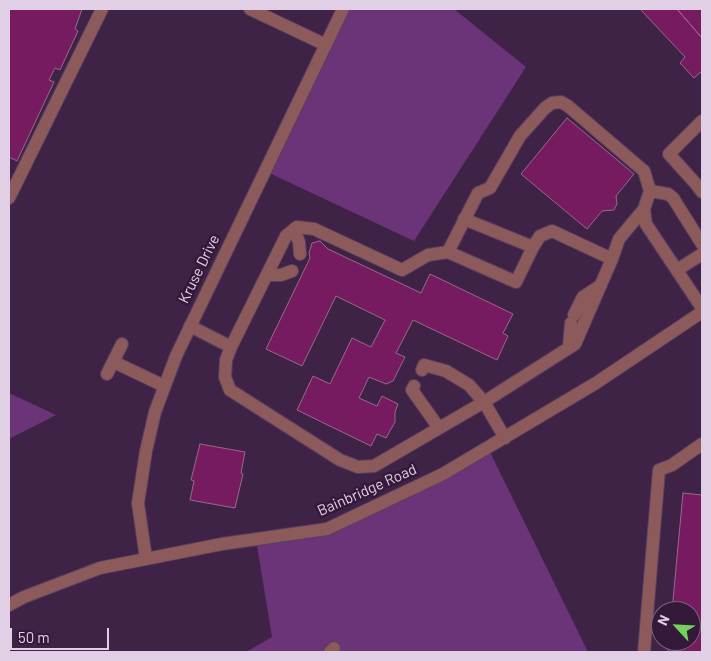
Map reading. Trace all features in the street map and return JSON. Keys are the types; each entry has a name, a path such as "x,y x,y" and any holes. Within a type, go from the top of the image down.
{"street":[{"path":"9,198 102,9"},
{"path":"250,9 326,45"},
{"name":"Kruse Drive","path":"146,559 138,503 148,441 164,386 190,326 343,9"},
{"path":"448,252 478,193 490,188 520,136 552,103 560,102 568,106 634,160 644,171 650,191 644,209 619,239 612,259 601,286 575,344 484,402 374,466 358,467 340,460 230,390 224,377 226,360 286,236 297,227 314,228 402,270 428,255 448,252 516,282 540,236 552,231 612,259"},
{"path":"702,121 669,154 702,192"},
{"path":"650,191 668,194 673,198 702,244"},
{"path":"644,209 646,224 702,308"},
{"path":"464,219 533,247"},
{"path":"294,229 299,242 300,254"},
{"path":"676,270 702,254"},
{"path":"268,275 281,275 292,271"},
{"path":"569,347 572,319 583,298 601,286"},
{"name":"Bainbridge Road","path":"9,605 24,597 100,568 222,544 327,528 443,474 596,383 702,312"},
{"path":"190,326 232,347"},
{"path":"107,374 122,344"},
{"path":"114,362 164,386"},
{"path":"422,370 424,365 446,371 469,385 484,402 505,438"},
{"path":"414,386 412,390 439,428"},
{"path":"644,652 659,470 672,465 702,444"}],"shaded area":[{"path":"343,9 454,9 526,67 414,241 265,171"},
{"path":"9,393 56,415 9,439"},
{"path":"488,448 588,652 246,652 272,637 256,539 327,528"}],"building":[{"path":"9,9 82,9 75,29 78,31 60,70 55,68 49,80 54,82 17,161 9,157"},
{"path":"640,9 677,9 702,38 702,71 694,78 680,63 685,57"},
{"path":"677,9 702,9 702,38"},
{"path":"567,118 634,174 616,196 617,204 614,210 602,211 587,229 521,174"},
{"path":"320,241 328,249 421,293 430,274 513,314 503,333 508,336 497,360 413,320 396,353 405,357 393,381 386,384 369,377 359,398 377,406 382,396 398,404 395,412 395,422 386,438 377,434 371,446 297,410 313,376 330,384 352,338 371,347 385,320 336,296 302,366 266,349 310,258 309,253 312,243"},
{"path":"200,444 245,452 241,473 243,474 235,508 190,500 194,481 191,480"},
{"path":"683,493 702,495 702,652 668,652 701,651 701,601 673,601"}]}
